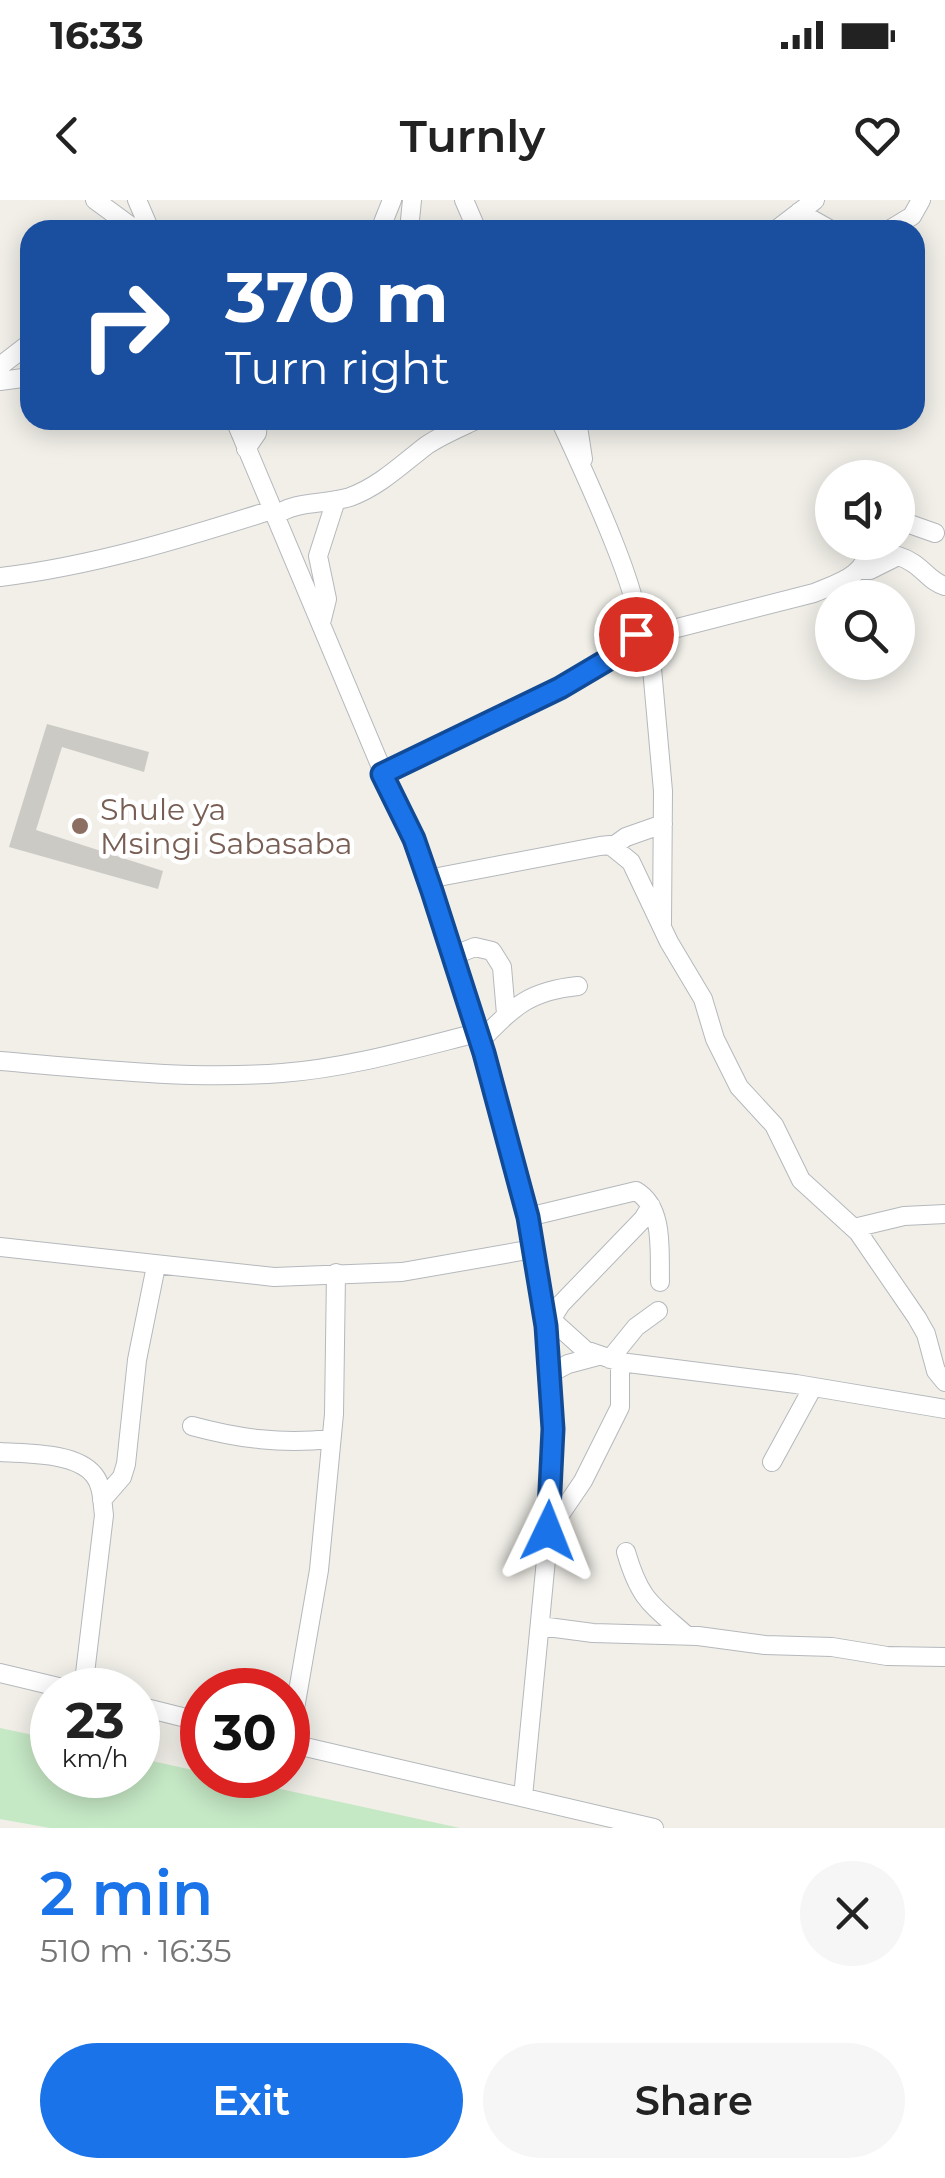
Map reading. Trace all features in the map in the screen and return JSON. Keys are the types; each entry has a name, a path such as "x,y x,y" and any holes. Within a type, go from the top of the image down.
{"street":[{"path":"95,200 122,220"},
{"path":"799,209 816,200"},
{"path":"905,220 921,200"},
{"path":"239,430 428,879 478,1037 528,1217 548,1317 553,1429 548,1531 523,1797"},
{"path":"246,449 257,430"},
{"path":"0,577 38,572 336,500 368,488 410,462 428,444 455,430"},
{"path":"564,430 625,572 639,616 636,634 641,637"},
{"path":"580,430 584,448 582,470"},
{"path":"321,623 326,599 318,556 336,500"},
{"path":"286,541 300,506"},
{"path":"915,526 935,533"},
{"path":"858,570 870,570 898,556 915,561 945,586"},
{"path":"382,774 560,688 641,637 814,593 842,582 868,560"},
{"path":"641,637 664,824 662,926"},
{"path":"428,879 612,847 626,837 664,824"},
{"path":"612,847 630,862 703,999 715,1039 739,1087 774,1124 801,1180 854,1228 918,1318 936,1371 945,1382"},
{"path":"452,956 474,948 492,951 502,967 506,1014"},
{"path":"0,1061 220,1076 270,1074 366,1060 478,1037 534,995 578,986"},
{"path":"528,1217 636,1191 651,1206 659,1235 660,1282"},
{"path":"548,1317 651,1206"},
{"path":"854,1228 904,1216 945,1214"},
{"path":"0,1247 240,1276 402,1272 533,1249"},
{"path":"102,1500 122,1476 126,1464 137,1360 156,1266"},
{"path":"301,1668 319,1570 331,1439 336,1273"},
{"path":"549,1374 568,1364 609,1359 636,1327 658,1310"},
{"path":"548,1317 584,1350 609,1359 945,1410"},
{"path":"548,1531 575,1494 620,1407 609,1359"},
{"path":"772,1462 812,1387"},
{"path":"192,1426 268,1442 331,1439"},
{"path":"0,1452 58,1458 94,1474 104,1515 86,1668"},
{"path":"626,1552 646,1600 686,1636"},
{"path":"540,1626 832,1647 887,1656 945,1657"},
{"path":"0,1673 30,1680"},
{"path":"310,1748 654,1828"}],"green space":[{"path":"0,1728 30,1734 30,1798 160,1798 160,1763 180,1767 180,1798 310,1795 460,1828 50,1828 0,1819"}],"building":[{"path":"47,724 149,752 144,772 62,747 36,830 163,871 158,889 9,847"}],"place":[{"name":"Shule ya Msingi Sabasaba","path":"80,826"}],"route":[{"path":"548,1531 553,1429 546,1326 528,1217 484,1053 432,891 414,839 382,774 560,688 614,656 636,634"}]}
